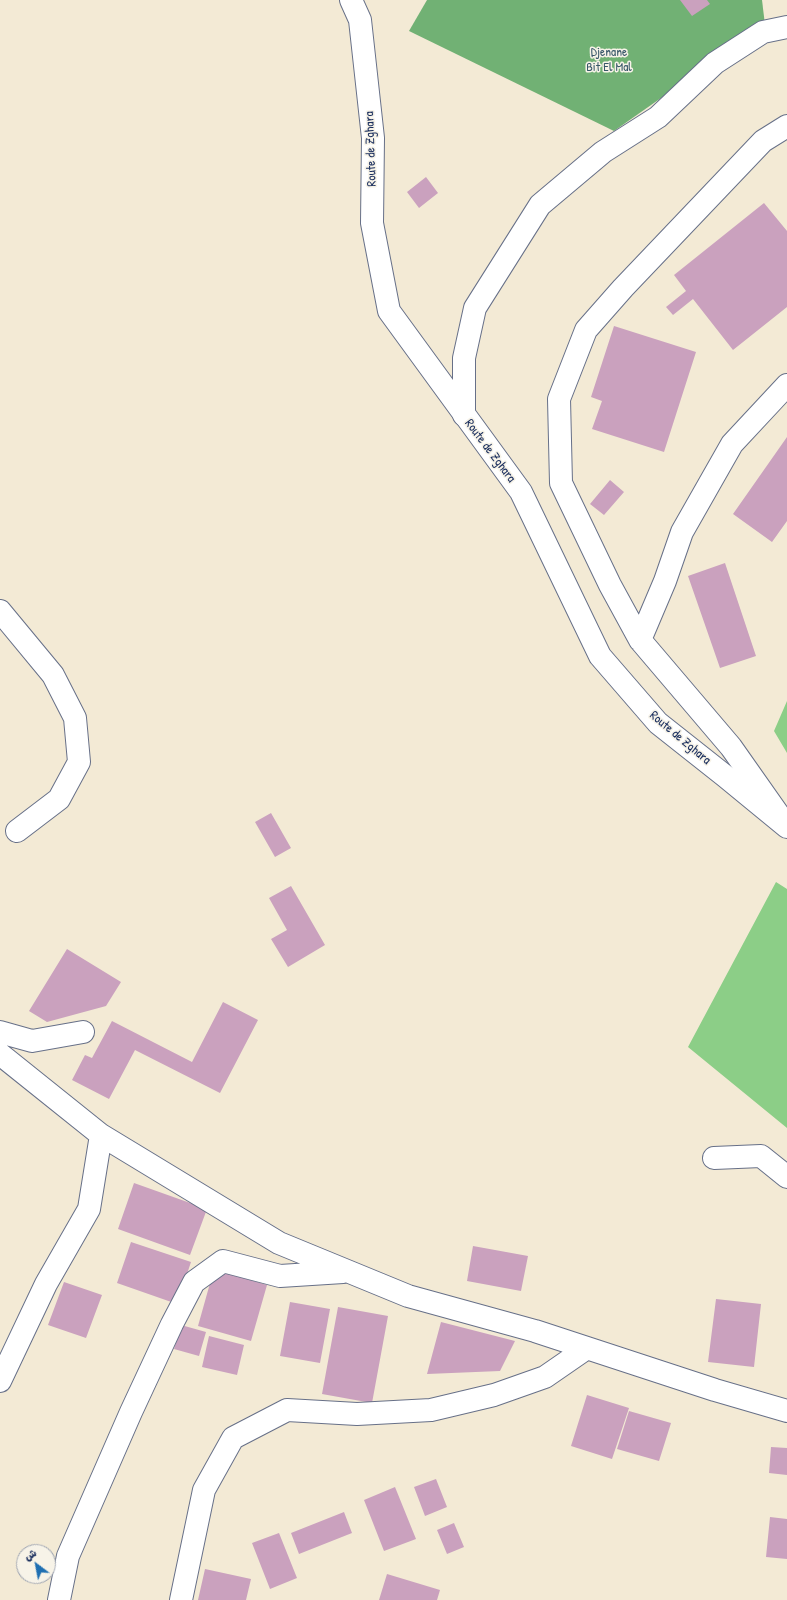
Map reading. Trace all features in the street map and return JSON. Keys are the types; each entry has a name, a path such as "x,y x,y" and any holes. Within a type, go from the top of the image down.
{"street":[{"name":"Route de Zghara","path":"352,0 360,20 373,138 372,222 389,311 521,492 600,656 658,723 787,827"},
{"path":"464,415 464,358 475,308 540,205 603,152 658,117 715,63 763,32 787,27"},
{"path":"787,126 763,141 623,288 586,330 558,399 561,483 610,585 640,640 731,747 787,827"},
{"path":"640,640 665,581 682,532 732,444 787,384"},
{"path":"0,611 53,675 75,718 79,762 59,800 17,830"},
{"path":"0,1032 32,1041 83,1032"},
{"path":"0,1054 101,1135 279,1243 408,1296 535,1331 715,1390 787,1411"},
{"path":"0,1381 46,1284 89,1209 101,1135"},
{"path":"714,1158 761,1156 787,1176"},
{"path":"58,1600 68,1556 131,1412 172,1324 194,1282 223,1261 280,1276 350,1272"},
{"path":"181,1600 204,1490 234,1438 287,1410 357,1414 431,1410 494,1395 545,1377 587,1348"}],"green space":[{"name":"Djenane Bit El Mal","path":"427,0 762,0 765,25 614,131 409,31"},
{"path":"787,701 787,753 774,731"},
{"path":"776,882 787,889 787,1128 688,1047"}],"building":[{"path":"680,0 707,0 710,4 692,16"},
{"path":"426,177 438,193 419,208 407,192"},
{"path":"764,203 787,231 787,307 733,350 693,299 673,315 666,307 686,291 674,275"},
{"path":"614,326 696,352 664,452 592,429 602,401 591,397"},
{"path":"787,437 787,521 772,542 733,514"},
{"path":"610,480 624,492 604,515 590,504"},
{"path":"725,563 756,656 720,668 688,576"},
{"path":"271,813 291,848 275,857 255,822"},
{"path":"291,886 325,945 288,967 271,939 287,930 269,898"},
{"path":"67,949 121,982 106,1006 47,1022 29,1011"},
{"path":"223,1002 258,1020 220,1093 135,1050 109,1099 72,1080 85,1055 92,1058 112,1021 192,1062"},
{"path":"134,1183 207,1209 190,1255 118,1229"},
{"path":"131,1242 191,1262 177,1304 117,1283"},
{"path":"473,1246 528,1256 521,1291 467,1281"},
{"path":"214,1269 267,1285 251,1341 198,1326"},
{"path":"64,1282 102,1295 86,1338 48,1325"},
{"path":"716,1299 761,1304 754,1367 708,1362"},
{"path":"290,1302 330,1309 320,1363 280,1356"},
{"path":"338,1307 388,1316 372,1403 322,1394"},
{"path":"441,1322 515,1341 500,1371 427,1374"},
{"path":"181,1325 206,1332 199,1356 174,1349"},
{"path":"209,1336 244,1345 237,1375 202,1367"},
{"path":"587,1395 629,1408 612,1459 571,1446"},
{"path":"629,1411 671,1423 659,1461 617,1449"},
{"path":"771,1447 787,1448 787,1475 769,1473"},
{"path":"436,1479 447,1507 425,1516 414,1487"},
{"path":"395,1487 416,1539 384,1551 364,1500"},
{"path":"344,1512 352,1533 299,1554 291,1533"},
{"path":"770,1517 787,1519 787,1559 766,1557"},
{"path":"454,1523 464,1547 447,1554 437,1530"},
{"path":"279,1533 297,1578 270,1589 252,1543"},
{"path":"205,1569 251,1579 246,1600 198,1600"},
{"path":"387,1574 440,1590 437,1600 379,1600"}]}
